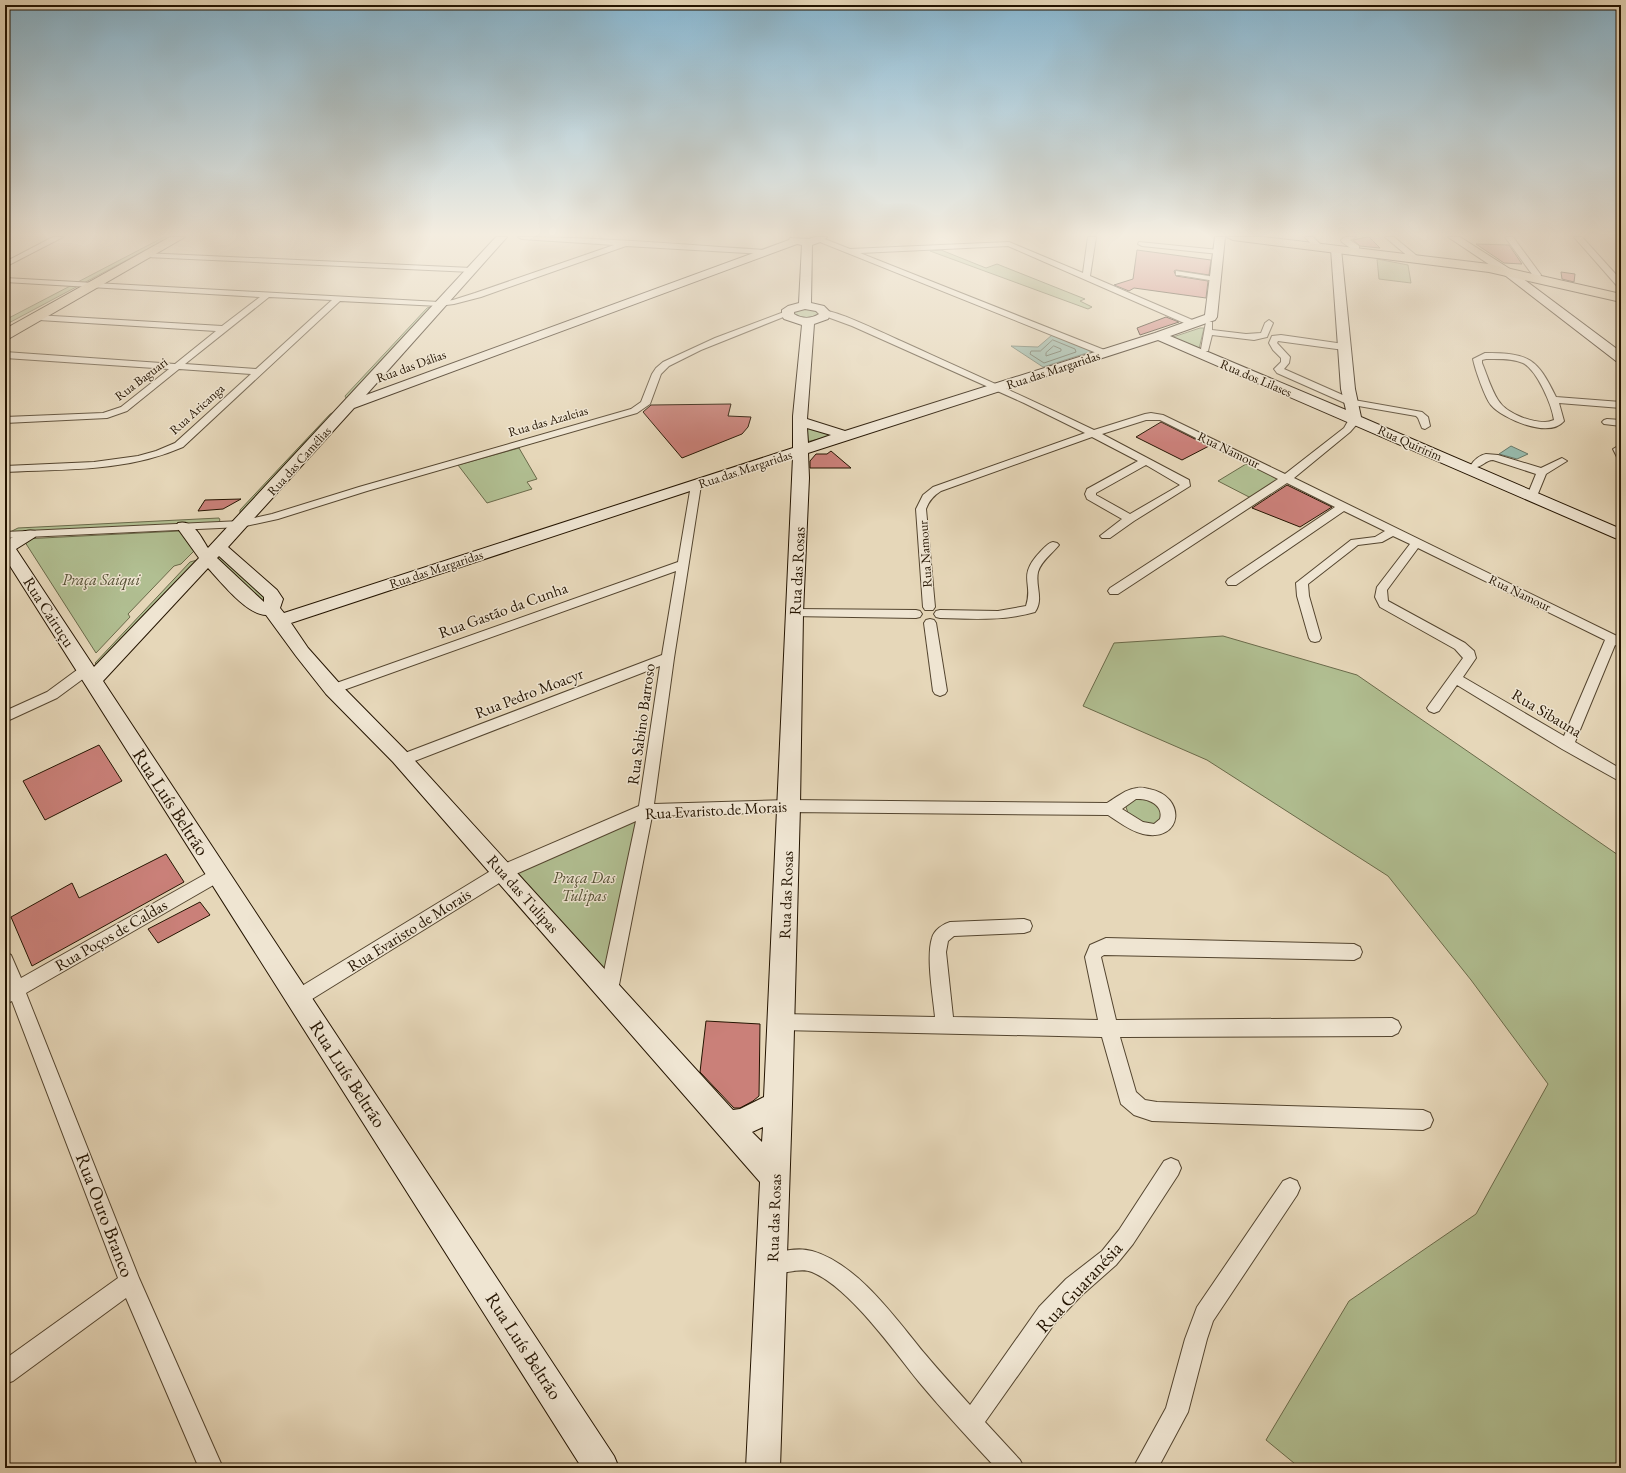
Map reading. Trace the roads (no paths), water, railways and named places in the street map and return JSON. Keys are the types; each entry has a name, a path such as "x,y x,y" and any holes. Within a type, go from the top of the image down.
{"main road":[{"path":"5,323 37,306"},
{"path":"5,335 56,306"}],"street":[{"name":"Rua Baguari","path":"5,420 107,416 128,407 253,306"},
{"name":"Rua Aricanga","path":"5,476 10,469 123,462 167,451 179,445 331,306"},
{"name":"Rua das Camélias","path":"89,675 208,552 329,411 432,306"},
{"name":"Rua das Camélias","path":"236,520 350,405 433,306"},
{"name":"Rua das Dálias","path":"329,411 350,405 620,306"},
{"path":"802,306 792,308 786,314 791,319 808,321 820,318 825,313"},
{"path":"809,306 820,308 825,313 855,324 998,388 1093,433 1145,462 1183,480 1186,484 1183,488 1130,519 1106,536"},
{"path":"987,306 1104,353"},
{"path":"1153,306 1194,324"},
{"path":"1205,349 1212,306"},
{"path":"1114,591 1287,478 1347,430 1352,424 1354,418 1350,402 1341,306"},
{"path":"1551,306 1621,358"},
{"name":"Rua das Azaleias","path":"236,520 264,520 634,410 645,404 658,371 663,366 688,353 786,314"},
{"path":"38,316 224,329"},
{"name":"Rua das Margaridas","path":"275,615 696,485 1160,336 1211,318"},
{"name":"Rua das Rosas","path":"763,1468 789,806 794,613 791,474 800,451 802,385 808,321"},
{"path":"1208,332 1254,337 1263,336 1266,333 1269,323"},
{"name":"Rua dos Lilases","path":"1160,336 1354,418"},
{"path":"1344,347 1281,338 1275,338 1273,343 1286,357 1285,364 1278,369 1280,371 1350,402 1419,414 1422,417 1425,426"},
{"path":"5,355 178,368 258,372"},
{"path":"1485,356 1497,356 1527,361 1534,366 1554,400 1559,417 1559,421 1556,424 1546,425 1534,423 1505,413 1494,402 1477,359 1485,356"},
{"path":"1554,400 1621,405"},
{"name":"Rua Namour","path":"929,607 922,509 924,500 929,494 937,489 1093,433 1145,417 1158,416 1616,640"},
{"name":"Rua Quiririm","path":"1354,418 1621,535"},
{"path":"800,421 847,436"},
{"path":"1607,422 1621,423"},
{"path":"1476,465 1486,457 1494,457 1542,472"},
{"path":"1532,496 1542,472 1562,461"},
{"path":"1130,519 1091,497 1090,494 1091,491 1145,462"},
{"path":"755,465 791,474"},
{"name":"Rua Sabino Barroso","path":"609,990 646,810 668,658 696,485"},
{"path":"1232,582 1344,506"},
{"path":"6,542 29,534 115,526 236,520"},
{"path":"5,528 184,526 236,520"},
{"path":"184,526 254,604 275,615"},
{"path":"1315,638 1303,596 1302,583 1355,542 1378,540 1392,531"},
{"name":"Rua Cairuçu","path":"6,542 89,675"},
{"path":"1417,542 1382,590 1381,600 1384,604 1460,646 1469,654 1470,658 1457,679 1434,708"},
{"path":"916,614 920,620 1005,614 1023,612 1031,609 1035,597 1032,578 1033,570 1053,545"},
{"name":"Rua Gastão da Cunha","path":"333,689 684,564"},
{"path":"916,614 919,609 929,607 936,610 935,618 940,692"},
{"path":"794,613 916,614"},
{"name":"Rua das Tulipas","path":"275,615 302,652 333,689 402,760 609,990 775,1178"},
{"path":"1567,745 1616,640"},
{"name":"Rua Pedro Moacyr","path":"402,760 668,658"},
{"path":"5,717 52,695 89,675"},
{"name":"Rua Luís Beltrão","path":"89,675 602,1468"},
{"name":"Rua Sibauna","path":"1457,679 1621,776"},
{"name":"Rua Evaristo de Morais","path":"298,998 503,872 646,810 789,806 1110,809"},
{"name":"Rua Poços de Caldas","path":"11,992 218,874"},
{"path":"944,1025 938,952 940,938 950,930 1024,926"},
{"path":"1354,952 1106,946 1098,948 1094,952 1093,958 1108,1029 1128,1096 1134,1105 1143,1110 1157,1112 1423,1120"},
{"name":"Rua Ouro Branco","path":"5,960 11,992 130,1282 211,1468"},
{"path":"781,1022 1108,1029 1392,1027"},
{"path":"727,1125 743,1122 778,1104"},
{"name":"Rua Guaranésia","path":"970,1424 1047,1315 1074,1287 1109,1258 1126,1237 1172,1168"},
{"path":"1145,1468 1176,1412 1196,1339 1205,1315 1290,1188"},
{"path":"772,1264 790,1261 813,1262 840,1276 867,1302 970,1424 1012,1468"},
{"path":"5,1373 130,1282"}],"water":[{"path":"1052,335 1093,351 1043,367 1011,346 1038,347"},
{"path":"1511,446 1528,454 1517,459 1499,454"}],"park label":[{"name":"Praça Saiqui","path":"101,579"},
{"name":"Praça Das Tulipas","path":"584,886"}]}
